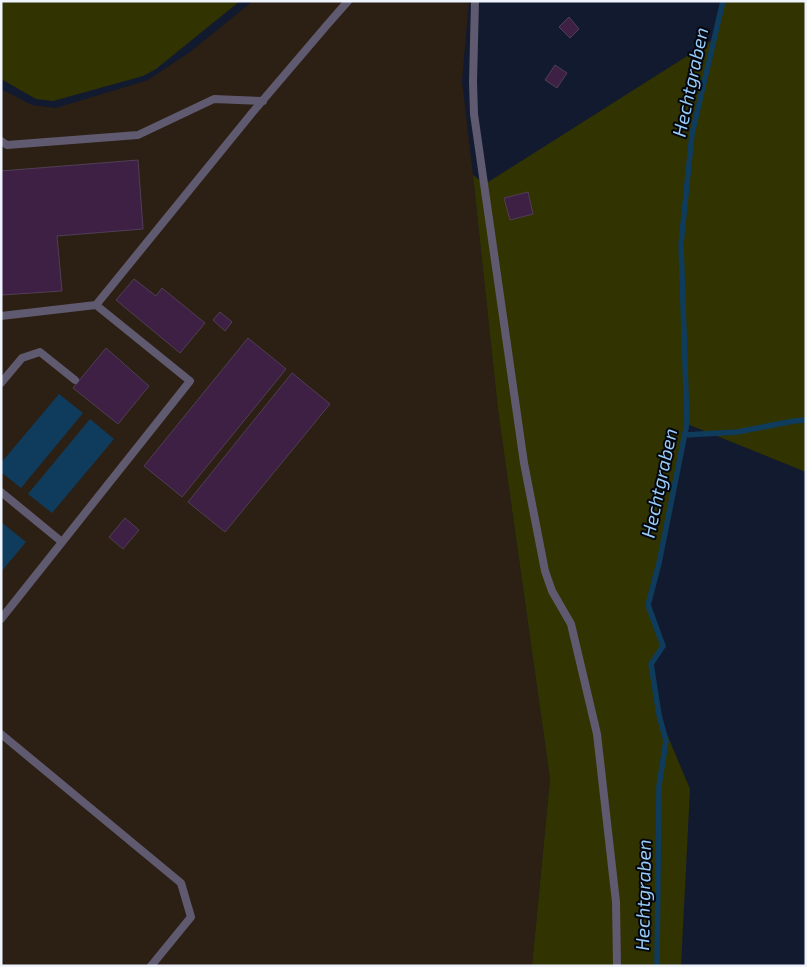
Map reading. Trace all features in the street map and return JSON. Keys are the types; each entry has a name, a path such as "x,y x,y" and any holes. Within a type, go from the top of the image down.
{"lane":[{"path":"1,316 96,305 326,25 348,1"},
{"path":"476,1 473,82 474,114 524,463 545,572 552,591 571,624 597,734 616,902 617,966"},
{"path":"1,141 7,145 138,135 214,99 263,101"},
{"path":"1,619 190,381 96,305"},
{"path":"1,383 22,358 40,352 75,380"},
{"path":"1,492 62,542"},
{"path":"1,734 181,883 191,917 151,966"}],"shaded area":[{"path":"1,1 240,1 156,69 143,76 53,101 36,99 1,79"},
{"path":"253,1 469,1 462,81 498,410 550,779 532,966 1,966 1,89 32,105 56,108 148,80 190,52"},
{"path":"723,1 806,1 806,472 687,424 659,563 648,605 663,646 651,664 659,715 690,789 681,966 532,966 550,779 498,410 473,175 485,184 714,39"}],"water":[{"path":"59,394 83,413 21,488 1,472 1,463"},
{"path":"90,419 114,439 52,513 28,494"},
{"path":"1,522 26,542 1,572"}],"building":[{"path":"569,17 579,29 570,38 559,27"},
{"path":"555,65 567,73 557,88 545,80"},
{"path":"138,160 143,229 57,236 62,291 2,295 1,171"},
{"path":"528,192 533,214 510,220 504,198"},
{"path":"134,279 156,296 162,288 205,323 180,353 116,300"},
{"path":"220,312 232,322 225,331 213,320"},
{"path":"248,338 286,369 182,497 144,466"},
{"path":"106,348 149,386 118,424 73,388"},
{"path":"292,373 330,404 225,532 188,502"},
{"path":"125,518 139,530 123,549 109,537"}],"waterway":[{"name":"Hechtgraben","path":"657,966 659,786 666,741 659,715 651,664 663,646 648,605 659,563 687,423 681,244 692,134 723,1"},
{"path":"685,435 737,432 806,420"}]}
